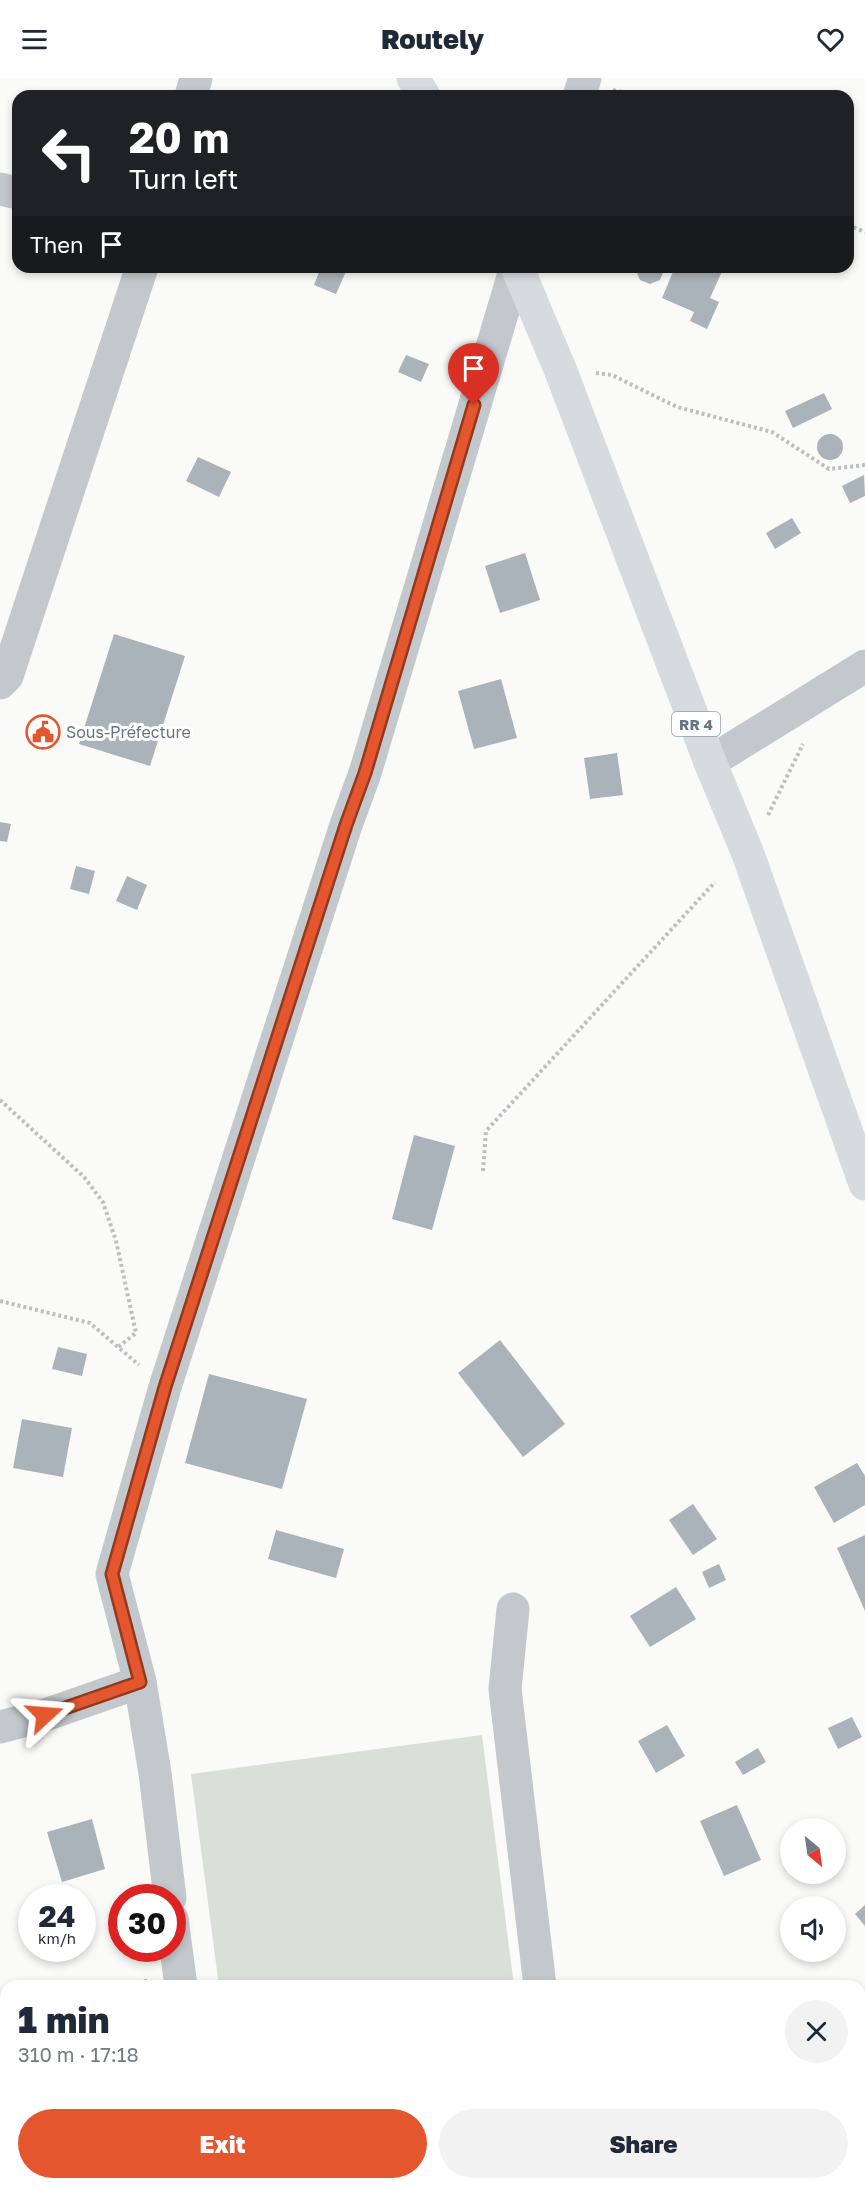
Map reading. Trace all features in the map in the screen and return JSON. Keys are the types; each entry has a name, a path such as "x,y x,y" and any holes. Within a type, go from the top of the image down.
{"main road":[{"name":"RR 4","path":"520,273 560,369 748,854 865,1184"}],"street":[{"path":"0,683 7,676 139,273"},
{"path":"168,1884 155,1773 140,1682 112,1574 165,1387 346,825 365,773 515,273"},
{"path":"711,762 865,666"},
{"path":"513,1609 506,1689 539,1980"},
{"path":"0,1727 45,1715 140,1682"},
{"path":"178,1962 180,1980"}],"path":[{"path":"560,369 612,375 677,407 772,432 830,469 865,465"},
{"path":"748,854 805,740"},
{"path":"483,1171 486,1131 715,882"},
{"path":"0,1100 84,1177 103,1202 116,1241 136,1333 118,1347"},
{"path":"0,1301 90,1323 165,1387"}],"shaded area":[{"path":"482,1735 513,1980 218,1980 191,1774"}],"building":[{"path":"319,273 345,273 336,294 314,285"},
{"path":"637,273 663,273 660,280 650,284 640,280"},
{"path":"672,273 721,273 710,298 719,302 707,329 690,321 694,312 662,298"},
{"path":"406,355 429,364 421,382 398,372"},
{"path":"824,393 832,409 793,428 785,411"},
{"path":"830,434 839,438 843,447 839,456 830,460 821,456 817,447 821,438"},
{"path":"198,457 231,472 219,497 186,481"},
{"path":"864,475 865,496 850,503 842,486"},
{"path":"792,518 801,533 775,549 766,533"},
{"path":"525,553 540,600 500,613 485,566"},
{"path":"114,634 185,656 150,766 79,744"},
{"path":"501,679 517,738 474,749 458,691"},
{"path":"617,753 623,795 590,799 584,758"},
{"path":"0,822 11,824 7,842 0,841"},
{"path":"76,866 95,871 89,894 70,889"},
{"path":"127,876 147,885 137,910 116,901"},
{"path":"414,1135 455,1146 432,1230 392,1219"},
{"path":"500,1340 565,1424 523,1457 458,1373"},
{"path":"58,1347 87,1354 82,1376 52,1369"},
{"path":"209,1374 307,1399 282,1489 185,1463"},
{"path":"22,1419 72,1428 63,1477 13,1468"},
{"path":"857,1463 865,1476 865,1505 834,1523 814,1487"},
{"path":"693,1504 717,1539 693,1555 669,1520"},
{"path":"276,1530 344,1549 336,1578 268,1559"},
{"path":"865,1535 865,1611 837,1548"},
{"path":"719,1564 726,1580 709,1588 702,1572"},
{"path":"676,1587 696,1619 650,1647 630,1616"},
{"path":"852,1717 862,1737 838,1749 828,1728"},
{"path":"667,1725 685,1756 656,1773 638,1741"},
{"path":"758,1748 766,1762 743,1775 735,1762"},
{"path":"737,1805 761,1860 724,1876 700,1821"},
{"path":"92,1819 105,1869 62,1882 47,1832"},
{"path":"865,1905 865,1926 855,1914"}],"place":[{"name":"Sous-Préfecture","path":"43,732"}],"route":[{"path":"45,1715 140,1682 112,1574 165,1387 346,825 365,773 474,405"}]}
